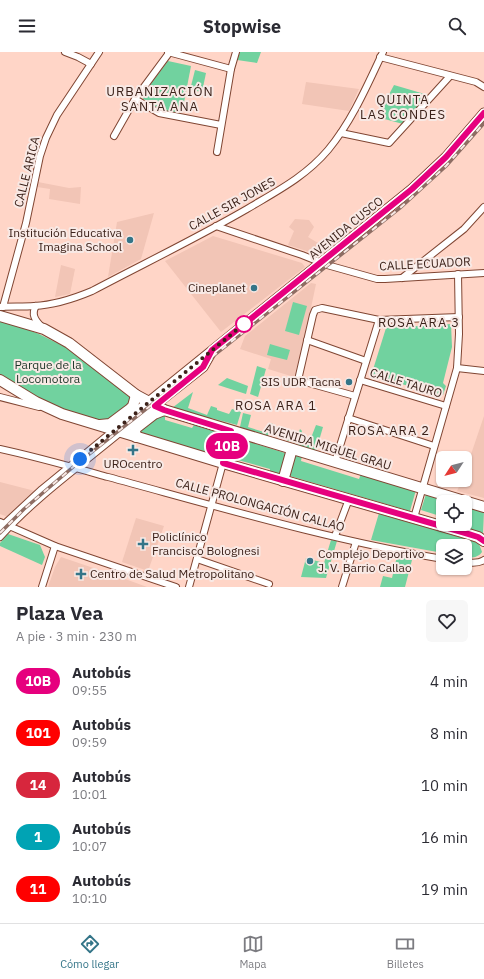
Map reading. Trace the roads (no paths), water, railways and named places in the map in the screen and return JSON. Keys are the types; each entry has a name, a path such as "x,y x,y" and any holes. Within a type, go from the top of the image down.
{"main road":[{"name":"AVENIDA CUSCO","path":"118,431 212,350 393,205 429,174 482,118"},
{"name":"AVENIDA MIGUEL GRAU","path":"1,310 44,329 69,343 136,395 164,410 484,507"},
{"path":"0,380 36,402 62,414 283,481 472,535 484,541"},
{"path":"100,426 110,424 130,409 133,406 136,395"},
{"path":"136,437 136,428 154,414 164,410"},
{"path":"223,463 231,431"},
{"path":"283,481 292,450"}],"street":[{"path":"65,52 78,56 91,64"},
{"name":"CALLE ARICA","path":"1,310 26,223 42,147 49,129 57,115 99,52"},
{"path":"114,136 135,99 168,52 231,70"},
{"path":"217,152 231,70 236,52"},
{"path":"382,54 450,76 476,82 484,87"},
{"name":"CALLE SIR JONES","path":"1,310 64,301 92,291 216,226 282,189 300,177 314,165 341,133 363,94 382,54"},
{"path":"341,133 389,143 450,76"},
{"path":"135,99 159,113 221,124"},
{"path":"402,278 459,232 484,207"},
{"name":"CALLE ECUADOR","path":"216,226 302,255 321,263 377,279 484,273"},
{"path":"414,518 456,368 459,347 458,274"},
{"path":"36,306 33,315 44,329"},
{"path":"355,396 298,380 315,310 322,308 379,320 459,317"},
{"path":"335,462 379,320"},
{"path":"307,340 366,361"},
{"path":"456,368 484,371"},
{"name":"CALLE TAURO","path":"360,380 446,406"},
{"path":"0,397 62,414"},
{"path":"348,418 434,446"},
{"name":"AVENIDA CUSCO","path":"0,537 3,525 118,431"},
{"name":"CALLE PROLONGACIÓN CALLAO","path":"0,449 60,463 291,526 356,542 436,558"},
{"path":"189,587 223,463"},
{"path":"335,536 349,500"},
{"path":"3,525 55,546 176,587"},
{"path":"342,587 356,542"},
{"path":"42,587 55,546"},
{"path":"197,559 269,584"},
{"path":"472,564 484,560"}],"railway":[{"path":"0,533 24,509 73,467 400,208 446,166 484,123"}],"place":[{"name":"Institución Educativa Imagina School","path":"130,240"},
{"name":"Cineplanet","path":"254,288"},
{"name":"SIS UDR Tacna","path":"349,382"},
{"name":"UROcentro","path":"133,450"},
{"name":"Policlínico Francisco Bolognesi","path":"143,544"},
{"name":"Complejo Deportivo J. V. Barrio Callao","path":"310,561"},
{"name":"Centro de Salud Metropolitano","path":"81,574"}],"district":[{"name":"URBANIZACIÓN SANTA ANA","path":"160,98"},
{"name":"QUINTA LAS CONDES","path":"403,106"},
{"name":"ROSA ARA 3","path":"419,322"},
{"name":"ROSA ARA 1","path":"276,405"},
{"name":"ROSA ARA 2","path":"389,430"}],"park label":[{"name":"Parque de la Locomotora","path":"48,372"}]}
